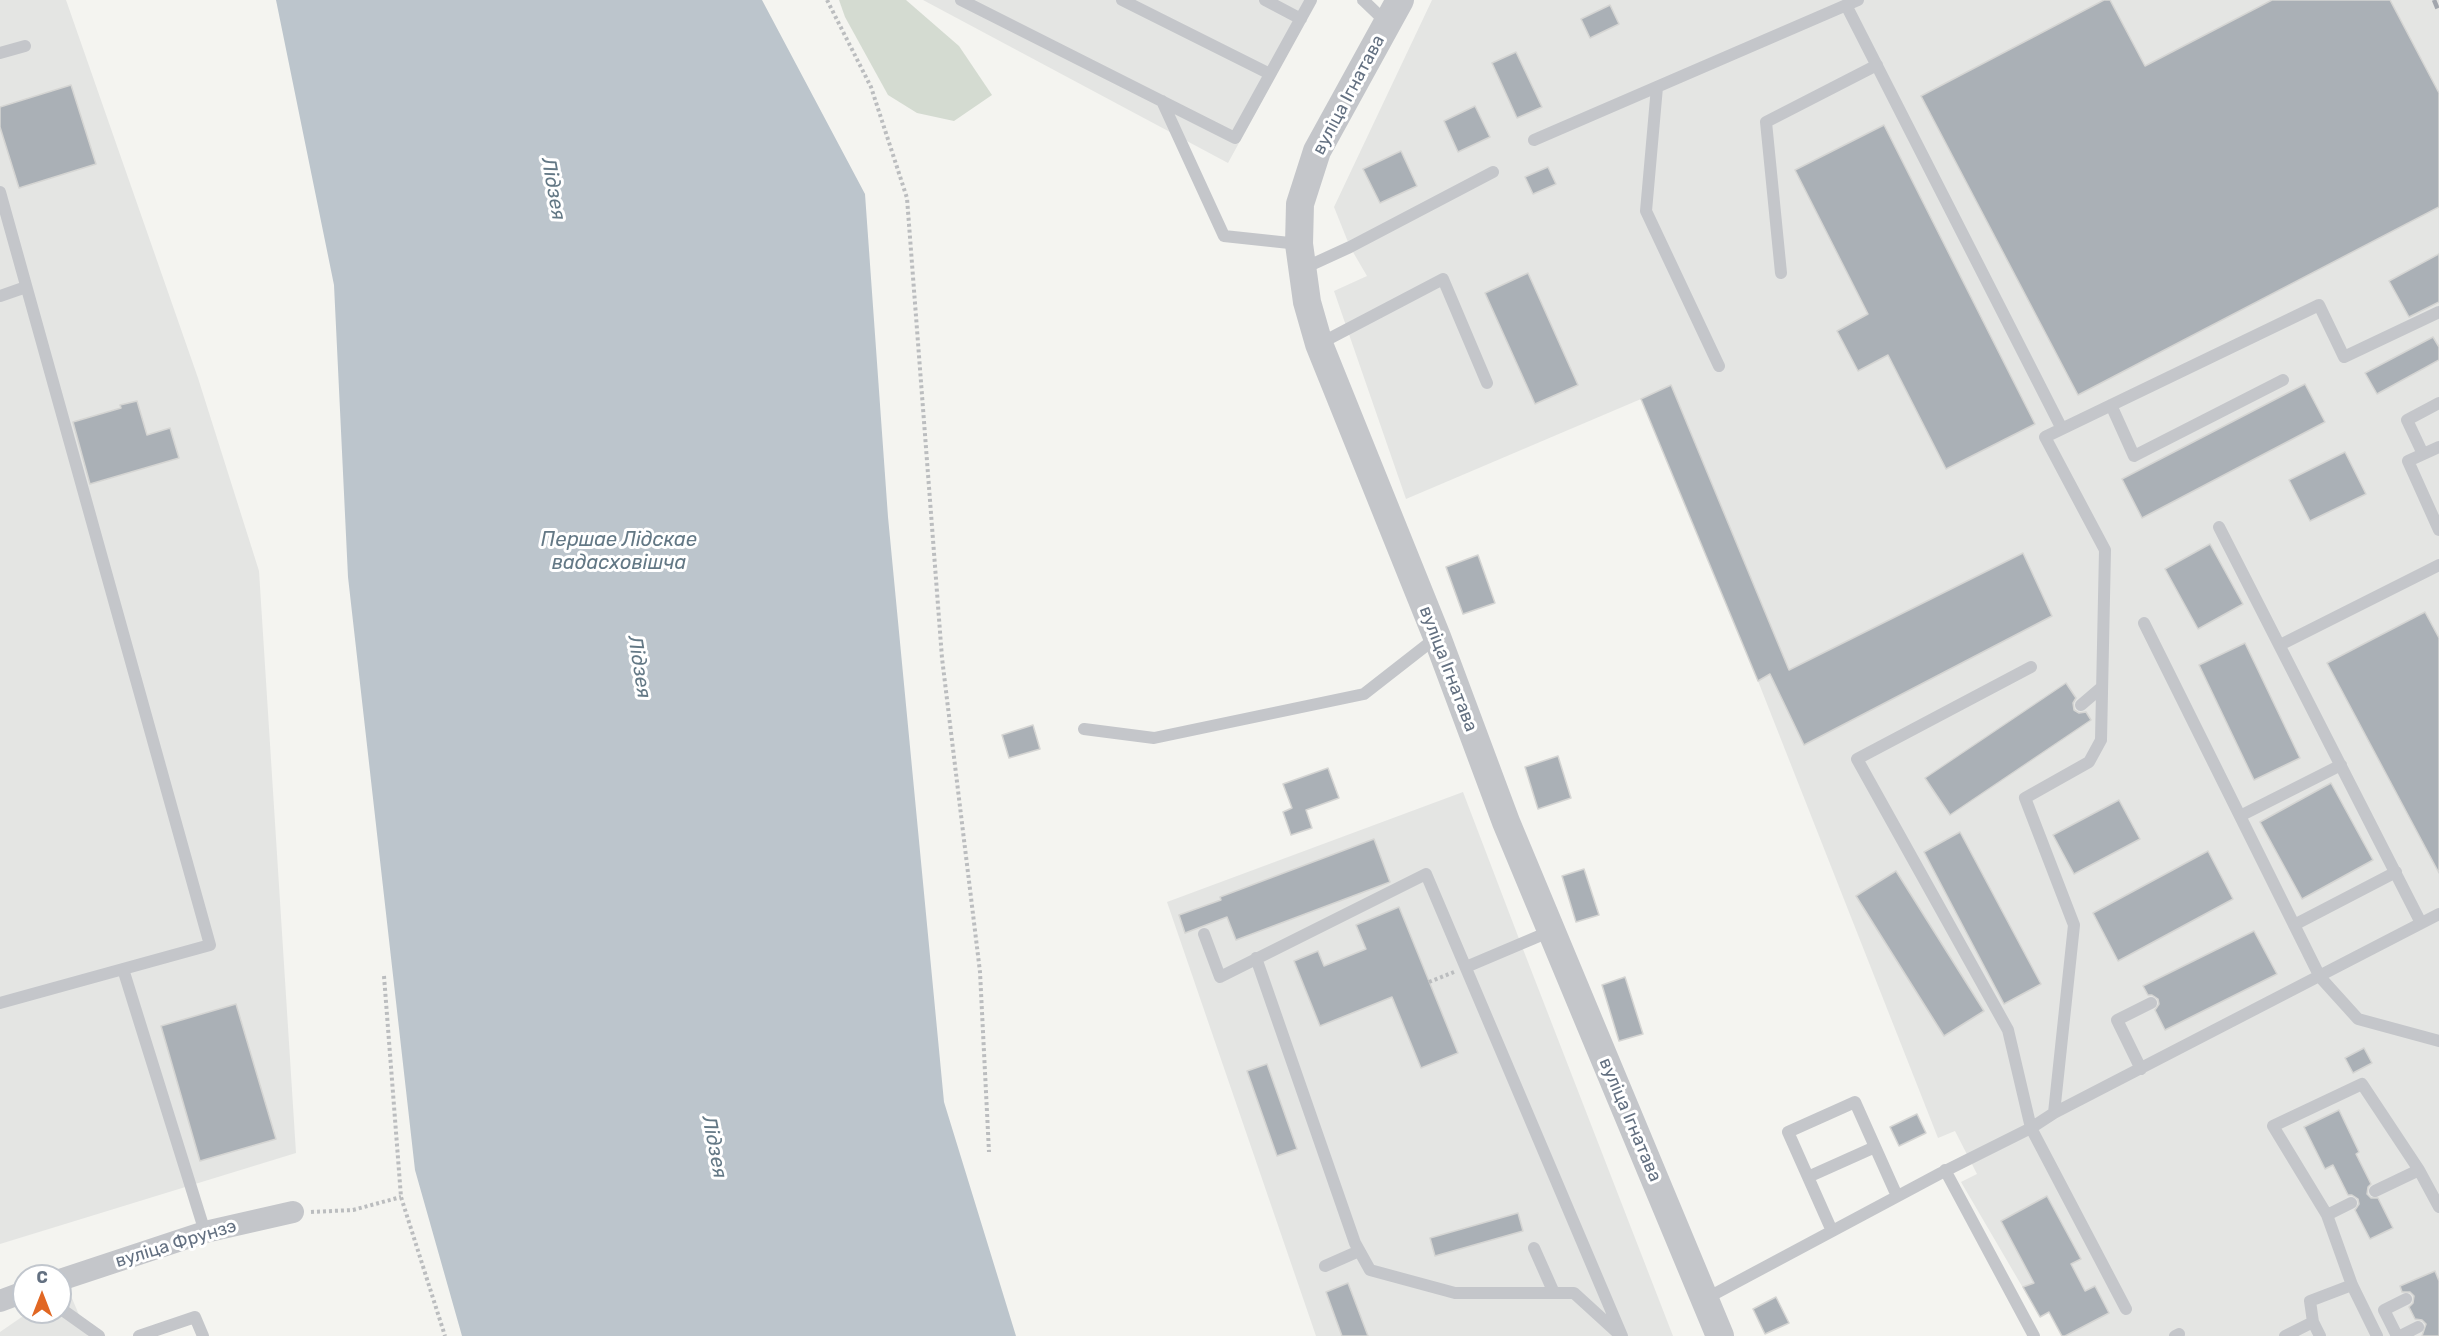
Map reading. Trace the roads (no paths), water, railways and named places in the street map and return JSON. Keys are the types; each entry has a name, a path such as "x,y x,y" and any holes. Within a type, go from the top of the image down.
{"street":[{"name":"вуліца Ігнатава","path":"1394,12 1317,151 1300,204 1300,256 1306,302 1319,344 1437,638 1506,822 1720,1336"},
{"name":"вуліца Фрунзэ","path":"72,1276 205,1232 293,1212"}],"lane":[{"path":"961,0 1235,138 1311,0"},
{"path":"1122,0 1270,74"},
{"path":"1265,0 1300,19"},
{"path":"1363,0 1394,12"},
{"path":"1534,140 1852,3 1877,65 2061,429"},
{"path":"0,52 25,46"},
{"path":"1781,273 1766,122 1877,65"},
{"path":"1657,87 1647,211 1719,366"},
{"path":"1162,101 1224,236 1300,256 1350,247 1493,172"},
{"path":"0,192 210,945 0,1004"},
{"path":"1319,344 1443,279 1487,383"},
{"path":"0,296 26,287"},
{"path":"2054,1113 2074,925 2025,798 2089,762 2102,740 2105,550 2045,437 2319,305 2344,357 2439,312"},
{"path":"2111,405 2134,456 2283,380"},
{"path":"2422,454 2407,420 2439,403"},
{"path":"2439,447 2408,461 2439,530"},
{"path":"2219,527 2421,923"},
{"path":"2280,645 2439,565"},
{"path":"2144,623 2320,977 2358,1019 2439,1041"},
{"path":"1084,729 1154,738 1364,694 1437,638"},
{"path":"2031,667 1857,759 2008,1030 2031,1128 2126,1309"},
{"path":"2081,705 2102,687"},
{"path":"2240,816 2341,765"},
{"path":"2294,924 2396,872"},
{"path":"1204,934 1220,977 1426,874 1621,1336"},
{"path":"1705,1299 1945,1170 2031,1128 2054,1113 2439,914"},
{"path":"1466,967 1551,932"},
{"path":"1256,958 1359,1251 1370,1270 1455,1293 1574,1293 1621,1336"},
{"path":"123,969 205,1232"},
{"path":"2141,1069 2117,1020 2151,1003"},
{"path":"2377,1336 2352,1285 2327,1215 2273,1126 2362,1084 2419,1170 2439,1207"},
{"path":"1832,1231 1788,1132 1855,1102 1897,1196"},
{"path":"1808,1177 1875,1147"},
{"path":"1945,1170 2034,1336"},
{"path":"2375,1191 2419,1170"},
{"path":"2327,1215 2351,1203"},
{"path":"1534,1248 1554,1293"},
{"path":"1325,1266 1359,1251"},
{"path":"2320,1336 2313,1322 2310,1301 2352,1285"},
{"path":"2406,1299 2384,1310 2398,1336 2418,1327"},
{"path":"72,1317 99,1336"},
{"path":"139,1336 195,1317 203,1336"},
{"path":"2285,1336 2313,1322"}],"water":[{"name":"Першае Лідскае вадасховішча","path":"276,0 762,0 865,194 888,517 944,1102 1016,1336 462,1336 415,1170 348,577 334,285"}],"railway":[{"path":"2434,0 2439,12"}],"water label":[{"name":"Лідзея","path":"553,189"},
{"name":"Лідзея","path":"639,667"},
{"name":"Лідзея","path":"714,1147"}]}
